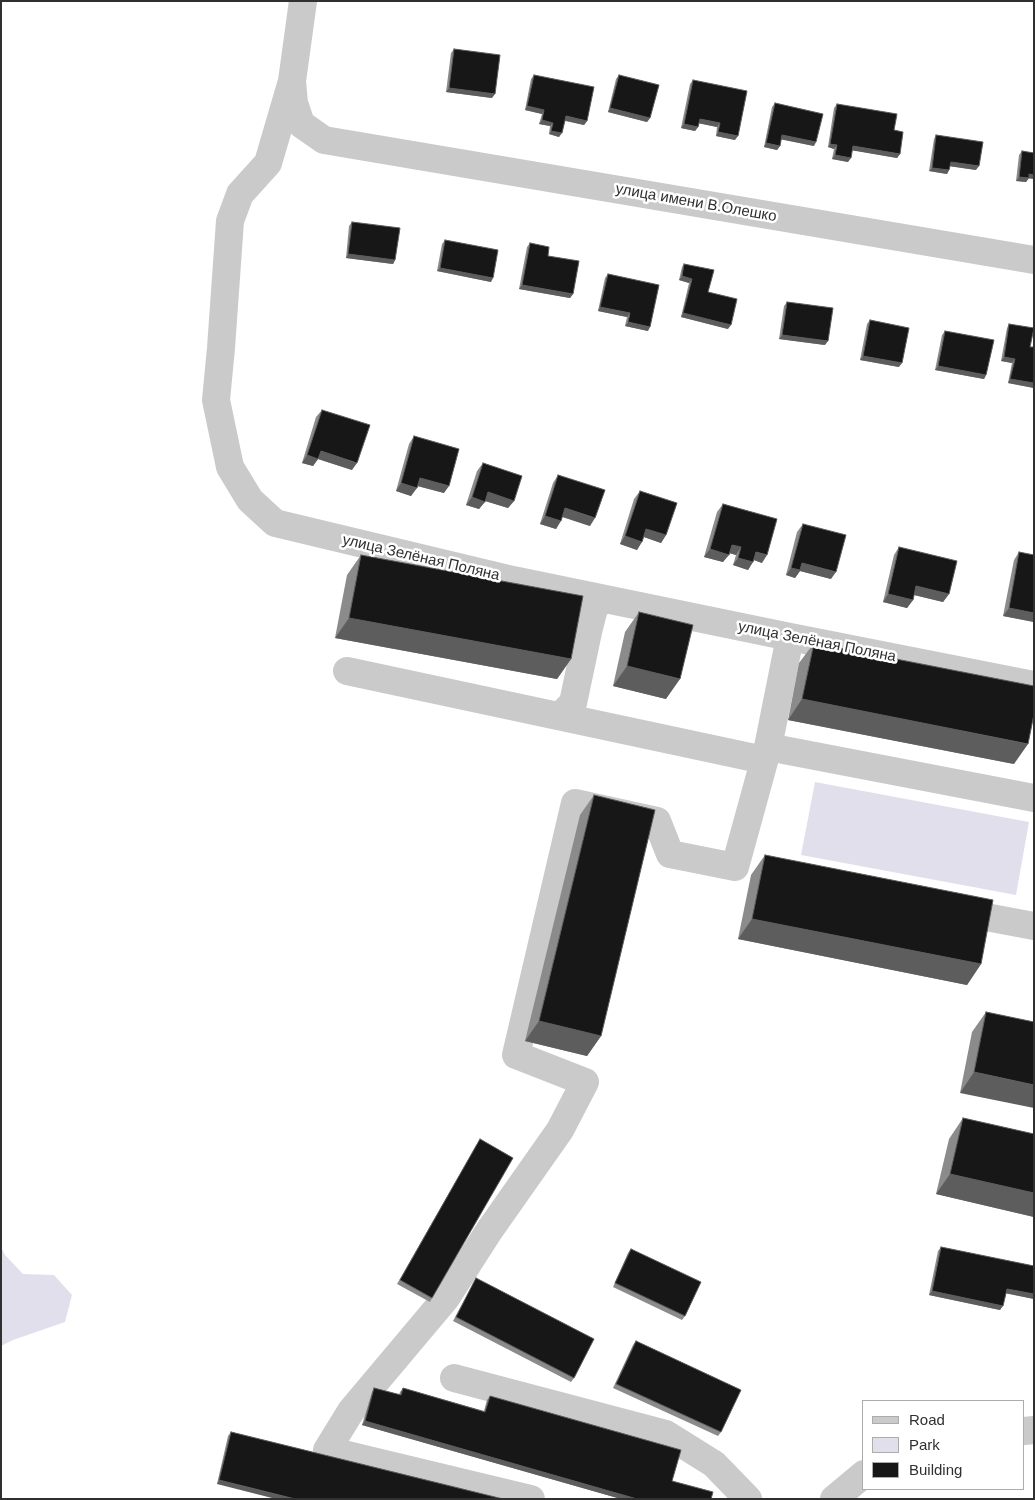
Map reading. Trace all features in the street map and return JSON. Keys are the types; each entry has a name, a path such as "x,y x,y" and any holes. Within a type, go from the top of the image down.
{"street":[{"path":"292,81 303,1"},
{"name":"улица имени В.Олешко","path":"292,81 294,102 301,124 324,140 1034,260"},
{"name":"улица Зелёная Поляна","path":"292,81 268,163 240,194 230,221 216,400 230,467 250,500 275,523 512,580 1034,685"},
{"path":"560,716 573,703 588,632 599,598"},
{"path":"531,1499 327,1450 351,1411 446,1298 489,1231 560,1130 585,1082 516,1055 575,803 657,821 670,854 744,869 790,637"},
{"path":"347,671 560,716 1034,798"},
{"path":"928,905 1034,926"},
{"path":"454,1378 666,1434 714,1464 748,1499"},
{"path":"834,1499 862,1476"}],"green space":[{"path":"815,782 1029,822 1016,895 801,855"},
{"path":"1,1247 5,1255 23,1274 54,1275 72,1295 65,1322 1,1346"}],"building":[{"path":"454,49 500,55 495,94 449,88"},
{"path":"534,75 594,87 587,121 566,116 562,133 551,131 553,123 542,120 544,110 527,106"},
{"path":"619,75 659,85 650,118 610,108"},
{"path":"693,80 747,91 738,136 718,132 720,123 700,119 698,127 684,124"},
{"path":"775,103 823,114 816,142 782,135 780,146 766,143"},
{"path":"837,104 897,114 894,130 903,132 900,154 853,146 851,158 835,155 837,145 830,144"},
{"path":"936,135 983,142 979,166 951,162 949,170 932,168"},
{"path":"1022,151 1034,153 1034,175 1029,174 1029,178 1019,177"},
{"path":"352,222 400,228 395,260 348,254"},
{"path":"445,240 498,250 493,278 440,268"},
{"path":"530,243 549,247 548,256 579,261 573,294 522,285"},
{"path":"684,264 714,270 708,292 737,299 731,325 683,313 692,279 682,276"},
{"path":"608,274 659,285 650,327 628,322 630,313 600,307"},
{"path":"787,302 833,308 828,341 782,335"},
{"path":"870,320 909,328 902,363 863,356"},
{"path":"1009,324 1034,328 1030,347 1034,347 1034,383 1010,379 1015,359 1004,357"},
{"path":"945,331 994,340 986,375 938,366"},
{"path":"322,410 370,425 357,463 321,451 318,459 307,455"},
{"path":"414,436 459,449 449,486 420,478 417,488 401,483"},
{"path":"483,463 522,476 514,501 488,492 485,502 472,497"},
{"path":"558,475 605,490 595,518 565,508 561,521 545,516"},
{"path":"640,491 677,503 666,535 646,529 642,542 625,536"},
{"path":"723,504 777,519 767,555 756,552 753,562 738,558 741,547 732,545 729,555 710,549"},
{"path":"803,524 846,535 836,572 802,563 800,570 791,568"},
{"path":"899,547 957,561 949,594 916,586 913,600 888,594"},
{"path":"1019,552 1034,555 1034,613 1009,608"},
{"path":"361,555 583,596 571,659 349,618"},
{"path":"639,612 693,625 680,679 627,666"},
{"path":"814,643 1034,686 1034,714 1028,744 802,699"},
{"path":"594,795 655,810 601,1036 539,1021"},
{"path":"765,855 993,900 981,964 752,919"},
{"path":"986,1012 1034,1022 1034,1085 974,1072"},
{"path":"963,1118 1034,1134 1034,1193 950,1174"},
{"path":"480,1139 513,1158 432,1298 400,1280"},
{"path":"941,1247 1034,1266 1034,1294 1007,1289 1003,1306 932,1291"},
{"path":"631,1249 701,1282 685,1316 615,1283"},
{"path":"476,1278 594,1339 574,1378 456,1317"},
{"path":"636,1341 741,1390 721,1432 616,1384"},
{"path":"374,1388 401,1395 403,1388 485,1412 490,1396 681,1450 672,1481 713,1492 711,1499 637,1499 365,1421"},
{"path":"231,1432 503,1499 295,1499 219,1480"}]}
